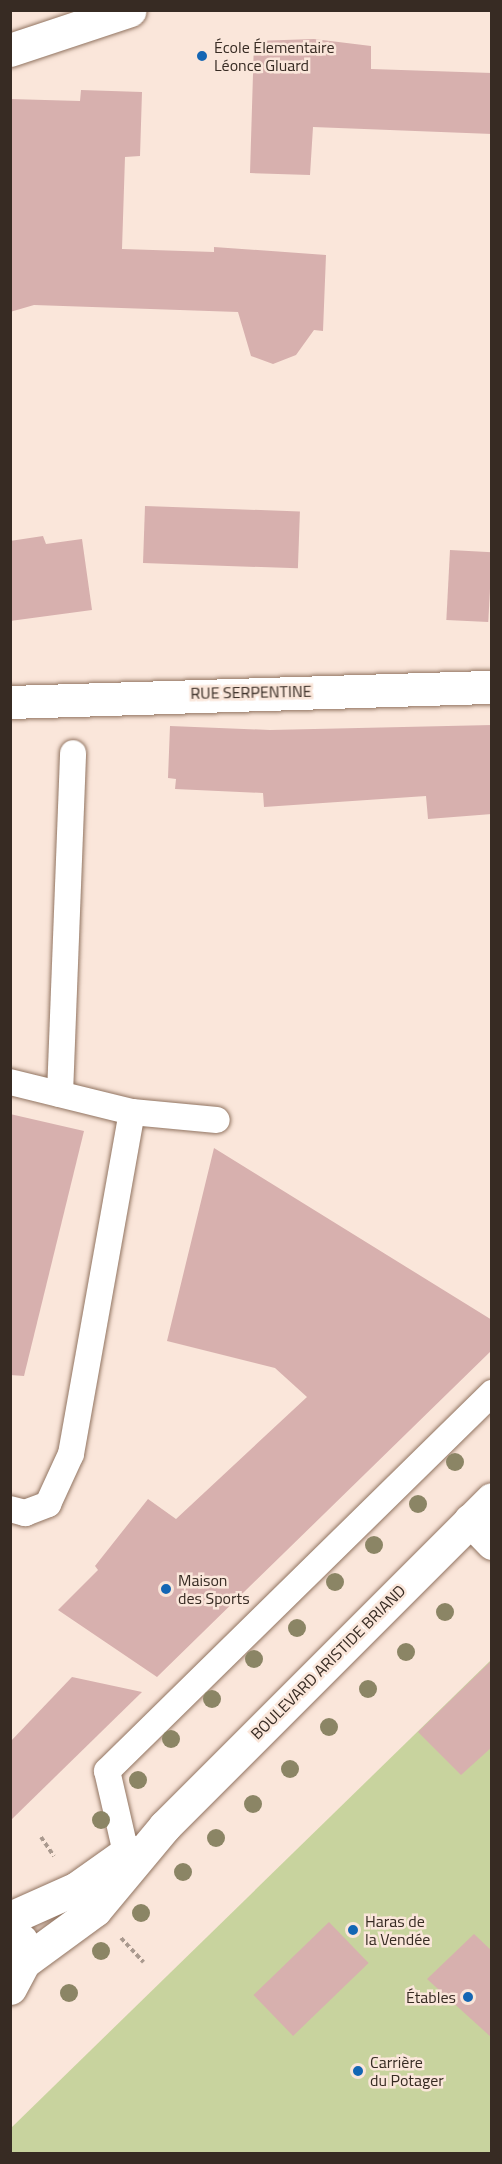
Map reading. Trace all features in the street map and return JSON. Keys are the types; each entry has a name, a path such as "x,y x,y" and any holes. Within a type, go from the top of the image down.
{"main road":[{"path":"10,50 130,10"},
{"name":"RUE SERPENTINE","path":"10,702 492,687"},
{"name":"BOULEVARD ARISTIDE BRIAND","path":"17,1975 95,1910 165,1826 484,1521"},
{"name":"BOULEVARD ARISTIDE BRIAND","path":"17,1975 24,1946 10,1920 77,1888 165,1826"}],"lane":[{"path":"60,1094 73,753"},
{"path":"10,1082 132,1112 217,1120"},
{"path":"10,1509 25,1513 48,1504 71,1454 132,1112"},
{"path":"126,1853 107,1771 492,1393"}],"green space":[{"name":"Haras de la Vendée","path":"491,1660 491,2153 11,2154 11,2128"}],"building":[{"path":"314,39 371,46 371,69 492,73 492,134 313,127 310,175 250,173 254,41"},
{"path":"81,90 142,92 140,156 125,157 122,249 214,252 214,247 326,255 323,331 314,330 296,355 273,364 251,356 238,312 34,305 10,312 10,99 80,101"},
{"path":"145,506 300,511 298,568 143,563"},
{"path":"43,536 46,544 82,539 92,610 10,621 10,541"},
{"path":"450,550 492,552 488,622 446,620"},
{"path":"492,725 492,814 428,819 426,796 264,807 263,793 175,789 176,779 168,778 170,726 270,730"},
{"path":"10,1114 84,1131 24,1376 10,1375"},
{"path":"214,1148 492,1320 492,1350 157,1677 58,1610 98,1570 95,1566 148,1499 176,1519 307,1397 275,1368 167,1341"},
{"path":"492,1660 492,1747 461,1775 418,1732"},
{"path":"72,1677 142,1692 10,1821 10,1742"},
{"path":"329,1922 369,1963 293,2036 253,1995"},
{"name":"Étables","path":"474,1934 492,1951 492,2038 427,1979"}],"place":[{"name":"École Élementaire Léonce Gluard","path":"202,56"},
{"name":"Maison des Sports","path":"166,1589"},
{"name":"Haras de la Vendée","path":"353,1930"},
{"name":"Étables","path":"468,1997"},
{"name":"Carrière du Potager","path":"358,2071"}]}
